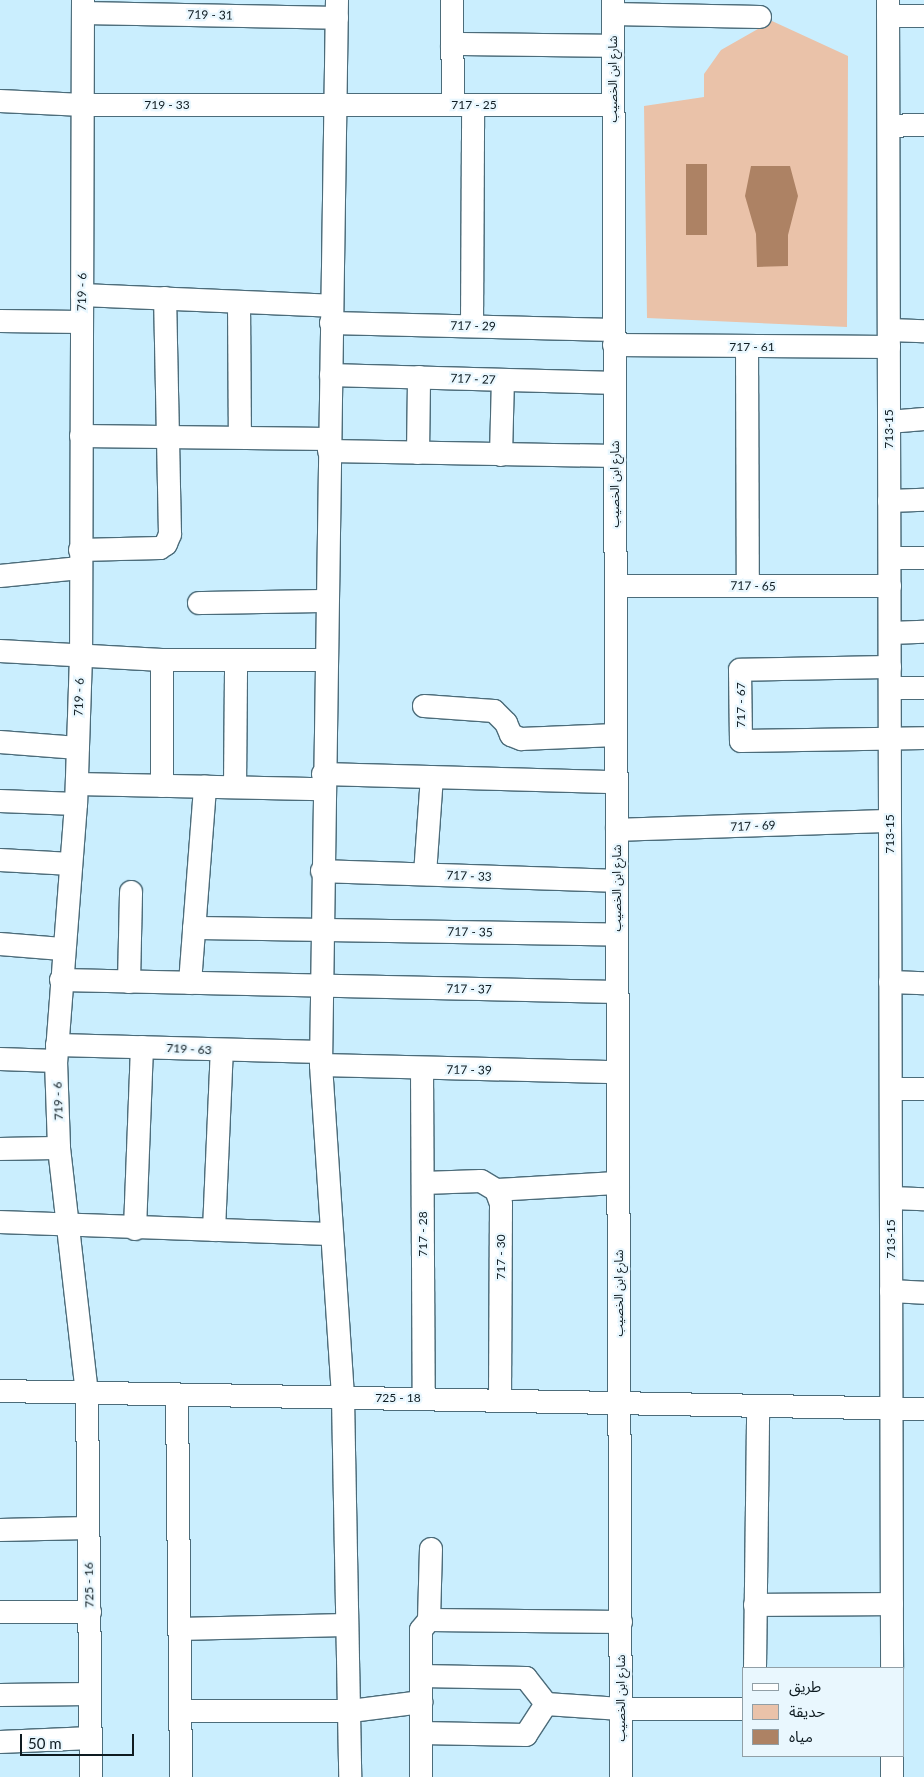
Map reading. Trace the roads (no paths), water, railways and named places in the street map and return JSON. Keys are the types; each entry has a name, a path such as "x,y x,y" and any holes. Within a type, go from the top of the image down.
{"street":[{"path":"452,0 452,44 463,105 472,326"},
{"name":"719 - 31","path":"83,6 337,9"},
{"name":"719 - 6","path":"83,6 81,656 76,794 62,949 57,1053 59,1148 66,1225 87,1392"},
{"path":"613,7 760,17"},
{"name":"شارع ابن الخصيب","path":"613,7 621,1777"},
{"path":"888,8 924,16"},
{"name":"713-15","path":"888,8 892,1667"},
{"path":"337,9 326,660 322,781 321,1059 344,1398 346,1625 351,1712 350,1777"},
{"path":"452,44 613,46"},
{"name":"719 - 33","path":"0,101 83,105 335,105"},
{"name":"717 - 25","path":"335,105 613,105"},
{"path":"889,126 924,125"},
{"name":"717 - 29","path":"82,295 239,303 331,315 614,337"},
{"path":"0,576 80,559 160,548 166,544 170,534 164,298"},
{"path":"239,303 240,437"},
{"path":"0,321 81,322"},
{"name":"717 - 61","path":"614,337 747,348 889,338 924,331"},
{"path":"747,348 748,586"},
{"name":"717 - 27","path":"330,374 615,383"},
{"path":"418,454 419,378"},
{"path":"501,455 503,380"},
{"path":"889,422 924,419"},
{"path":"81,436 240,437 418,454 615,456"},
{"path":"890,501 924,500"},
{"path":"890,558 924,558"},
{"name":"717 - 65","path":"616,586 890,586"},
{"path":"199,603 326,601"},
{"path":"890,633 924,632"},
{"path":"0,651 162,660 326,660"},
{"path":"162,660 162,786"},
{"path":"235,787 236,661"},
{"name":"717 - 67","path":"890,677 740,670 741,741 890,738"},
{"path":"890,677 924,688"},
{"path":"424,706 494,711 506,723 511,735 521,739 616,735"},
{"path":"890,738 924,738"},
{"path":"0,742 78,748"},
{"path":"425,874 432,777"},
{"path":"0,801 162,786 235,787 322,781 432,777 616,782"},
{"path":"190,983 205,787"},
{"name":"717 - 69","path":"617,830 890,820"},
{"path":"0,860 71,864"},
{"name":"717 - 33","path":"322,871 617,881"},
{"path":"129,982 131,892"},
{"name":"717 - 35","path":"194,928 617,935"},
{"path":"0,944 62,949"},
{"name":"717 - 37","path":"61,980 618,992"},
{"path":"890,982 924,983"},
{"path":"135,1229 142,1047"},
{"name":"719 - 63","path":"0,1059 142,1047 222,1050 321,1059"},
{"path":"214,1230 222,1050"},
{"name":"717 - 39","path":"321,1059 422,1070 618,1072"},
{"name":"717 - 28","path":"422,1070 424,1398"},
{"path":"891,1089 924,1089"},
{"path":"0,1149 59,1148"},
{"path":"423,1183 481,1181 496,1190 618,1183"},
{"name":"717 - 30","path":"496,1190 501,1204 500,1400"},
{"path":"891,1198 924,1199"},
{"path":"0,1222 135,1229 332,1234"},
{"path":"891,1291 924,1292"},
{"name":"725 - 18","path":"0,1391 424,1398 924,1410"},
{"name":"725 - 16","path":"87,1392 91,1777"},
{"path":"177,1395 181,1777"},
{"path":"755,1667 758,1406"},
{"path":"0,1530 88,1528"},
{"path":"421,1777 421,1630 429,1620 432,1549"},
{"path":"755,1605 892,1604"},
{"path":"0,1612 90,1612"},
{"path":"429,1620 620,1622"},
{"path":"179,1629 346,1625"},
{"path":"421,1676 526,1678 546,1704 621,1709 742,1709"},
{"path":"0,1695 90,1694"},
{"path":"180,1711 351,1712 421,1702"},
{"path":"421,1733 526,1735 546,1704"},
{"path":"0,1742 91,1738"},
{"path":"892,1757 892,1777"}],"water":[{"path":"686,164 707,164 707,235 686,235"},
{"path":"751,166 790,166 798,196 788,235 788,266 757,267 756,234 745,196"}]}
